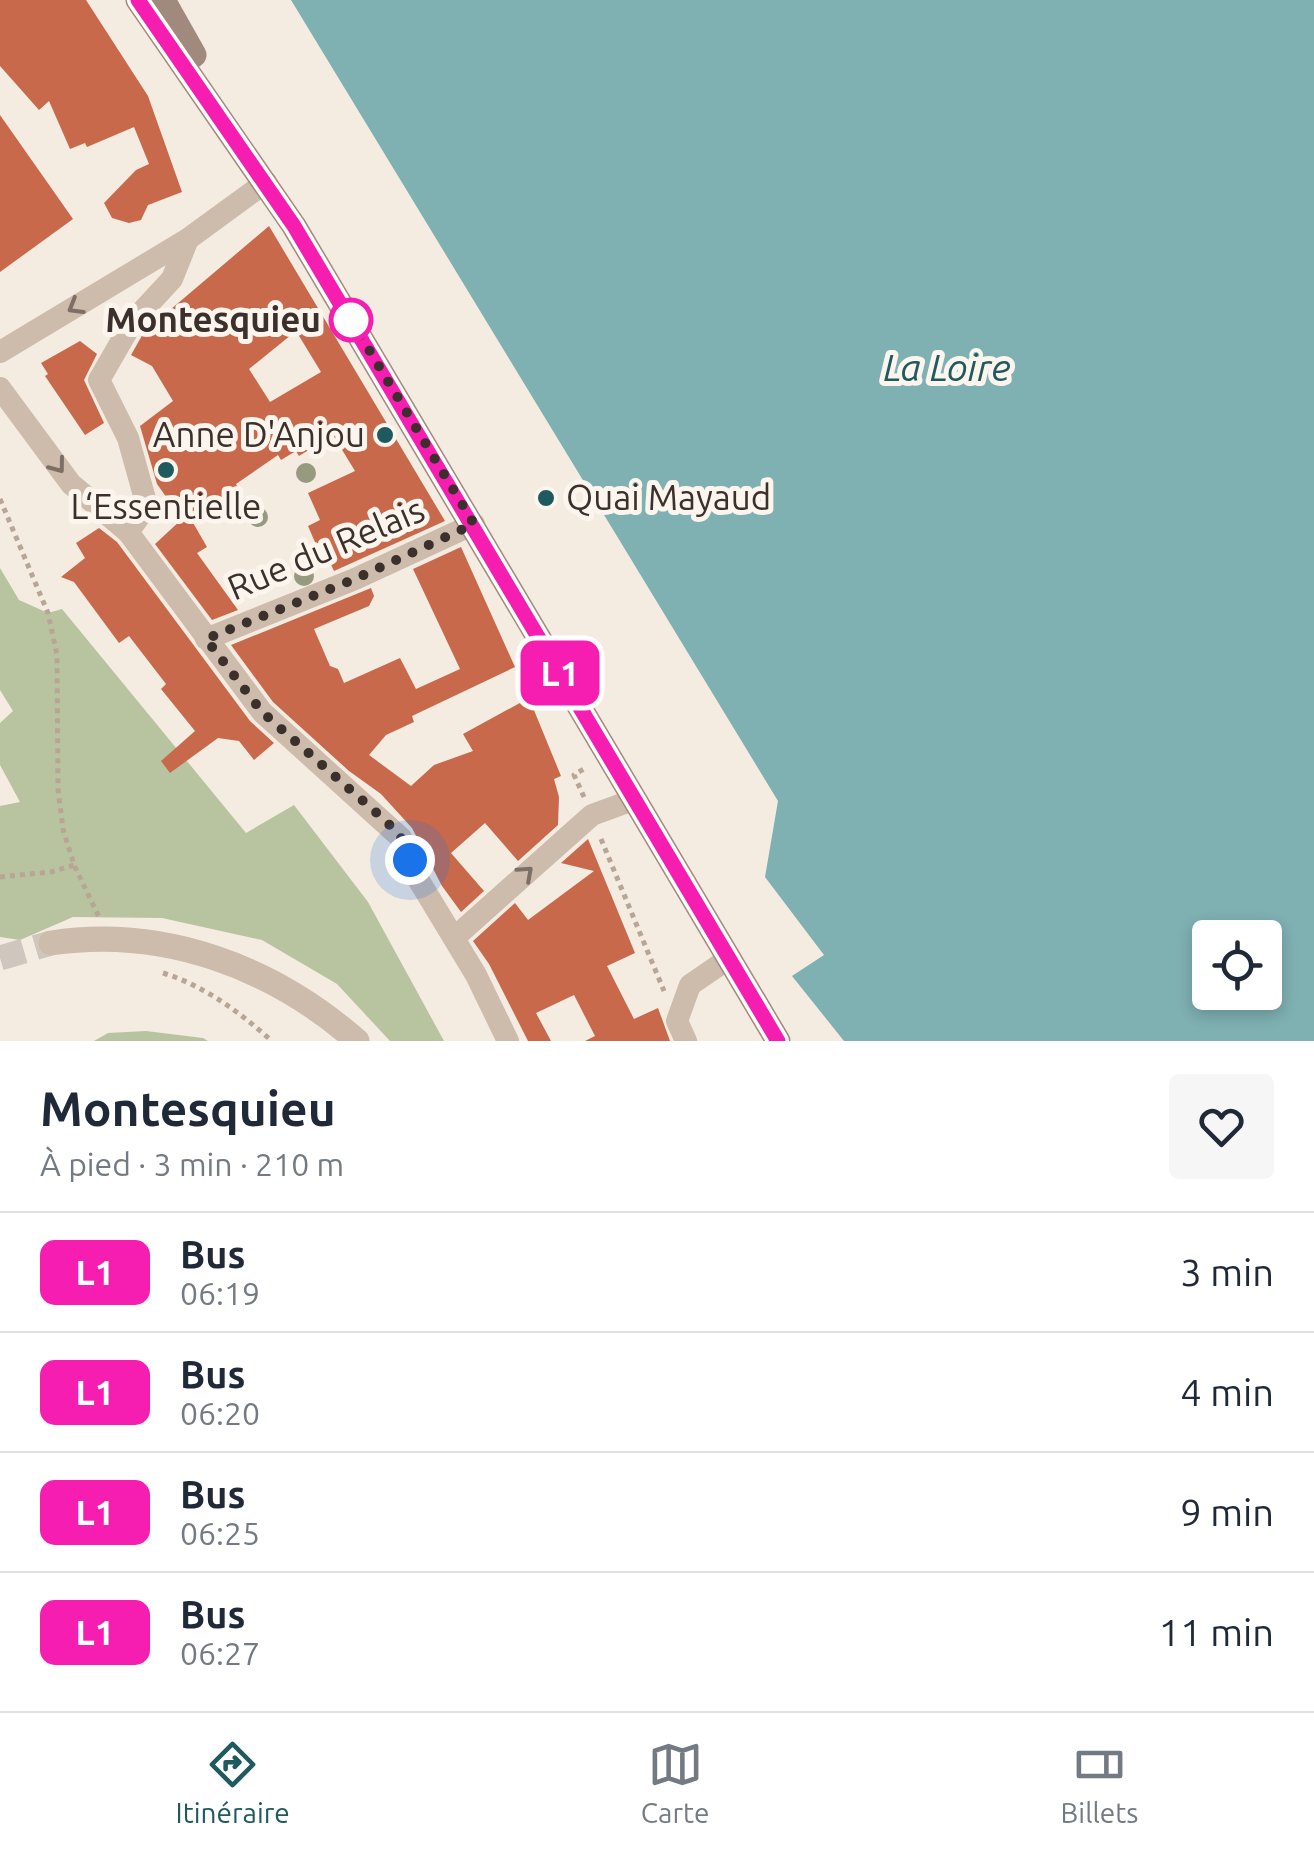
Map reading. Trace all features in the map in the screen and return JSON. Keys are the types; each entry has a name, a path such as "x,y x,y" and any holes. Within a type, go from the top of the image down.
{"main road":[{"path":"138,0 266,182"},
{"path":"163,0 266,182 474,524 778,1041"}],"street":[{"path":"0,352 188,238 266,182"},
{"path":"128,532 147,506 128,438 99,380 133,321 172,279 188,238"},
{"path":"0,388 71,484 128,532 262,712 401,838 418,878 508,1041"},
{"name":"Rue du Relais","path":"206,639 355,579 474,524"},
{"path":"454,938 592,816 633,800"},
{"path":"51,943 83,938 168,945 240,965 314,1006 357,1041"},
{"path":"681,1031 690,985 728,959"}],"path":[{"path":"0,499 48,614 57,655 58,790 63,829 74,865 52,872 0,877"},
{"path":"607,755 574,775 681,1031"}],"green space":[{"path":"0,568 19,600 48,613 62,609 246,833 294,805 368,902 444,1041 390,1041 337,984 262,940 162,918 73,917 20,940 0,937 0,806 20,802 0,765 0,723 13,711 0,690"},
{"path":"146,1031 208,1041 94,1041 108,1033"}],"water":[{"name":"La Loire","path":"291,0 1314,0 1314,1041 844,1041 792,976 824,955 765,877 778,801"}],"building":[{"path":"0,0 86,0 148,96 182,192 148,205 141,220 129,223 112,218 104,203 136,170 149,164 134,127 87,147 85,143 70,149 49,101 39,110 0,66"},
{"path":"0,115 73,219 0,272"},
{"path":"269,226 445,521 334,571 326,554 321,556 308,526 320,520 308,493 355,471 333,435 299,456 296,451 281,460 278,455 236,484 240,492 192,521 207,547 197,553 238,610 212,620 155,544 182,519 157,484 140,426 173,401 152,366 131,355 144,332","holes":["296,331 321,372 270,402 249,369"]},
{"path":"80,341 97,354 84,380 104,423 85,435 45,376 48,374 41,363"},
{"path":"99,528 117,542 250,721 274,743 254,760 239,741 218,738 170,773 161,761 195,731 161,689 166,684 129,636 119,643 74,582 61,577 85,558 76,543"},
{"path":"461,547 515,667 412,716 414,722 386,735 369,755 411,786 434,765 473,751 463,734 529,698 561,776 554,779 559,797 558,825 518,861 485,823 451,853 484,891 461,912 442,886 412,828 381,794 349,771 273,702 231,645 371,588 374,596 369,606 314,629 330,666 338,669 344,683 400,658 416,689 460,669 413,569"},
{"path":"588,839 635,953 607,966 634,1019 658,1008 670,1041 585,1041 595,1036 574,995 536,1013 551,1041 528,1041 473,941 515,903 528,920 594,871 561,863"}],"tunnel":[{"path":"0,958 51,943"}],"bus line":[{"name":"L1","path":"138,0 294,226 778,1041"}],"place":[{"name":"Montesquieu","path":"351,320"},
{"name":"Anne D'Anjou","path":"385,435"},
{"name":"L‘Essentielle","path":"166,470"},
{"name":"Quai Mayaud","path":"546,498"}],"route":[{"path":"351,320 474,524 355,579 206,639 262,712 387,822 401,838 410,860"}]}
